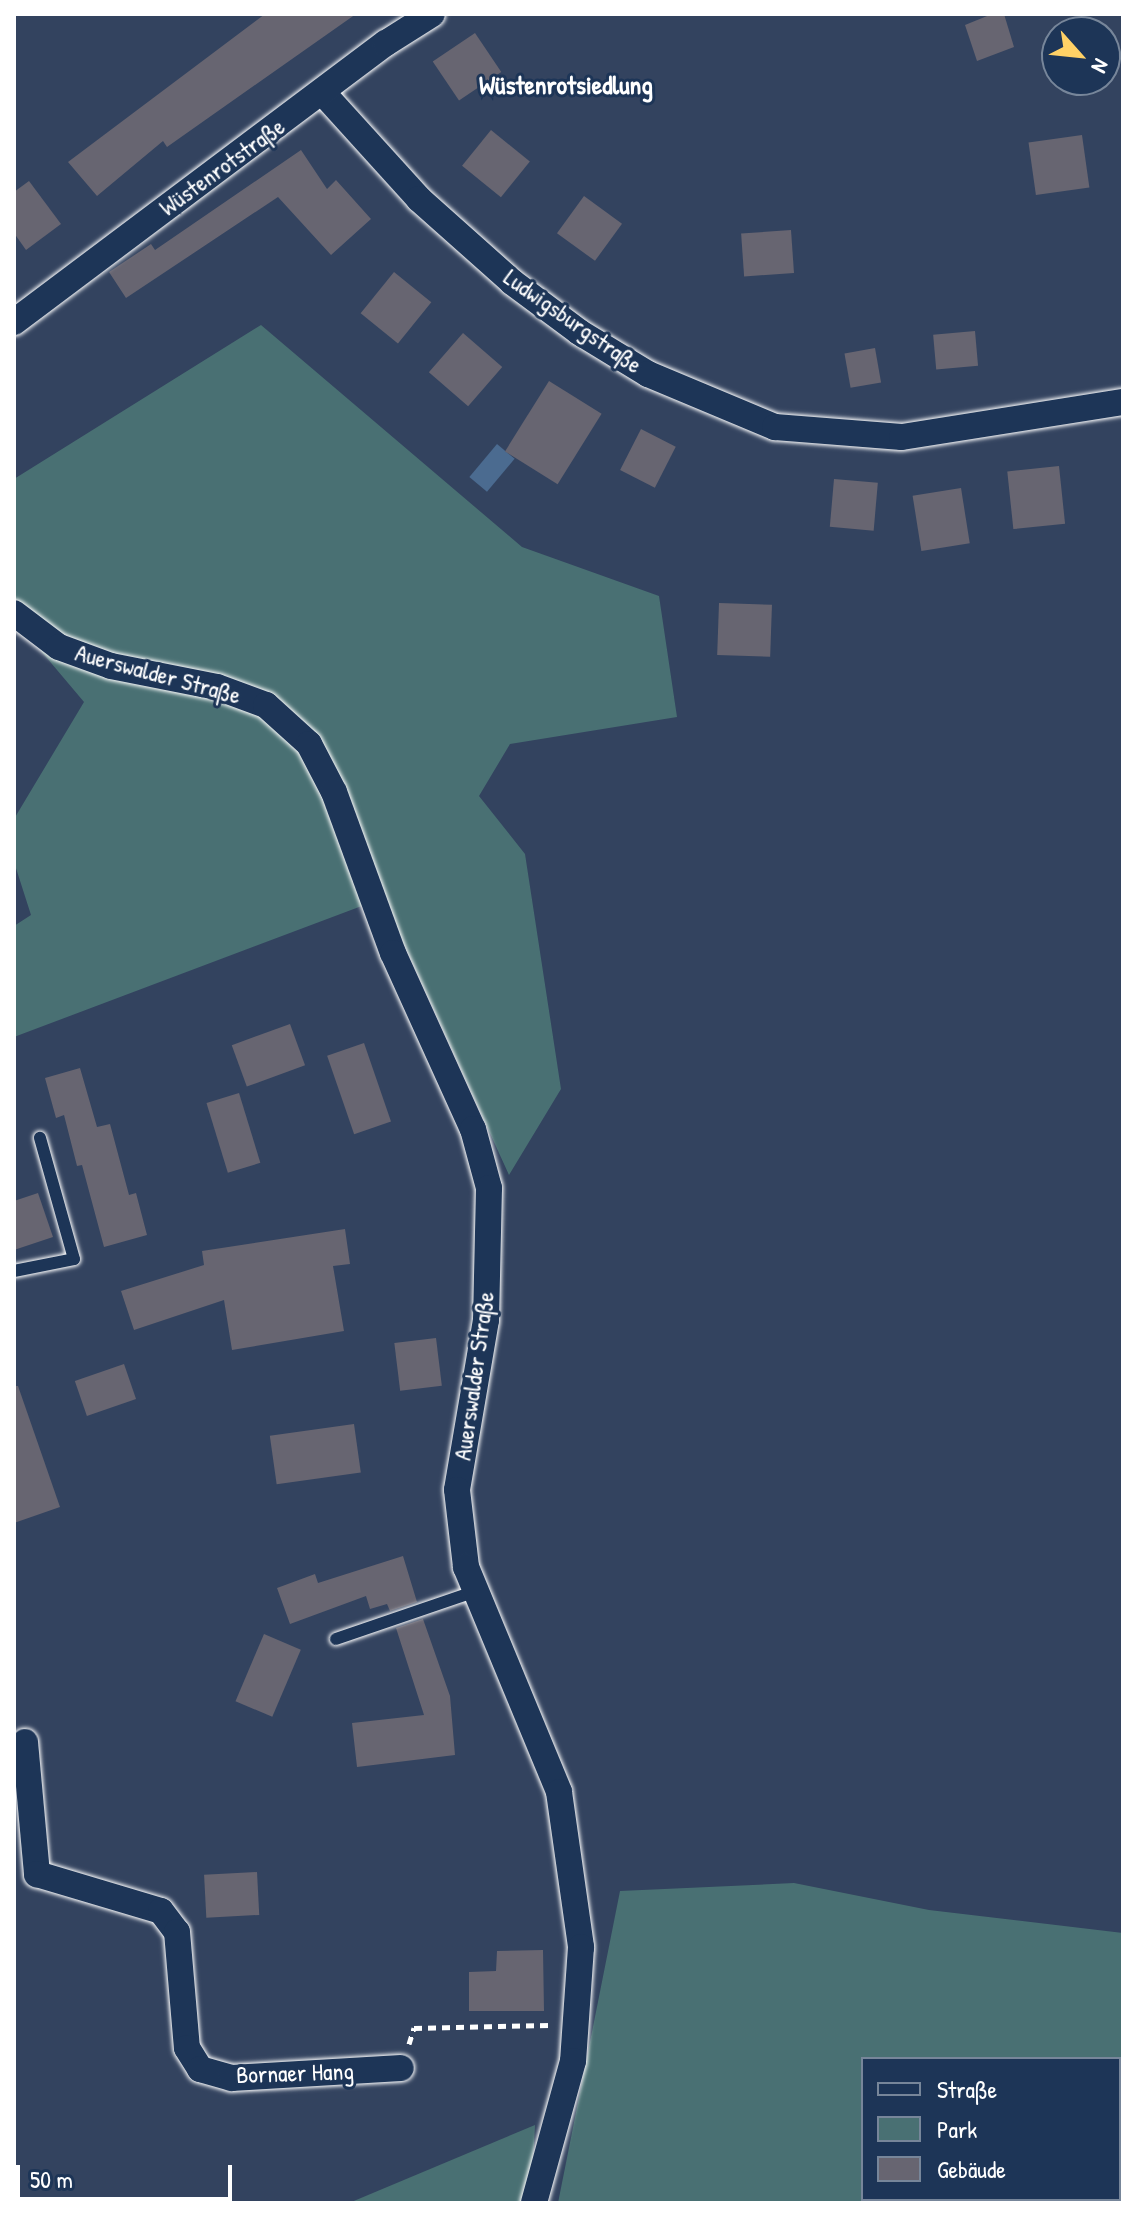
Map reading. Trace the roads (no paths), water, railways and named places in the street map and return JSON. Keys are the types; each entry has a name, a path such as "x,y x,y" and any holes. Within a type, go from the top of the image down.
{"street":[{"name":"Wüstenrotstraße","path":"14,322 432,14"},
{"name":"Ludwigsburgstraße","path":"323,93 419,199 512,282 579,332 648,374 775,427 902,437 1123,402"},
{"name":"Auerswalder Straße","path":"14,613 59,647 98,661 217,687 266,705 309,744 334,792 393,953 473,1129 489,1188 486,1320 457,1490 466,1567 559,1792 581,1947 573,2061 534,2203"},
{"name":"Bornaer Hang","path":"25,1742 26,1874 161,1911 177,1932 187,2048 200,2069 232,2078 401,2068"}],"lane":[{"path":"14,1271 74,1259 40,1138"},
{"path":"336,1639 476,1591"}],"water":[{"path":"497,444 515,459 487,492 469,477"}],"district":[{"name":"Wüstenrotsiedlung","path":"566,85"}]}
